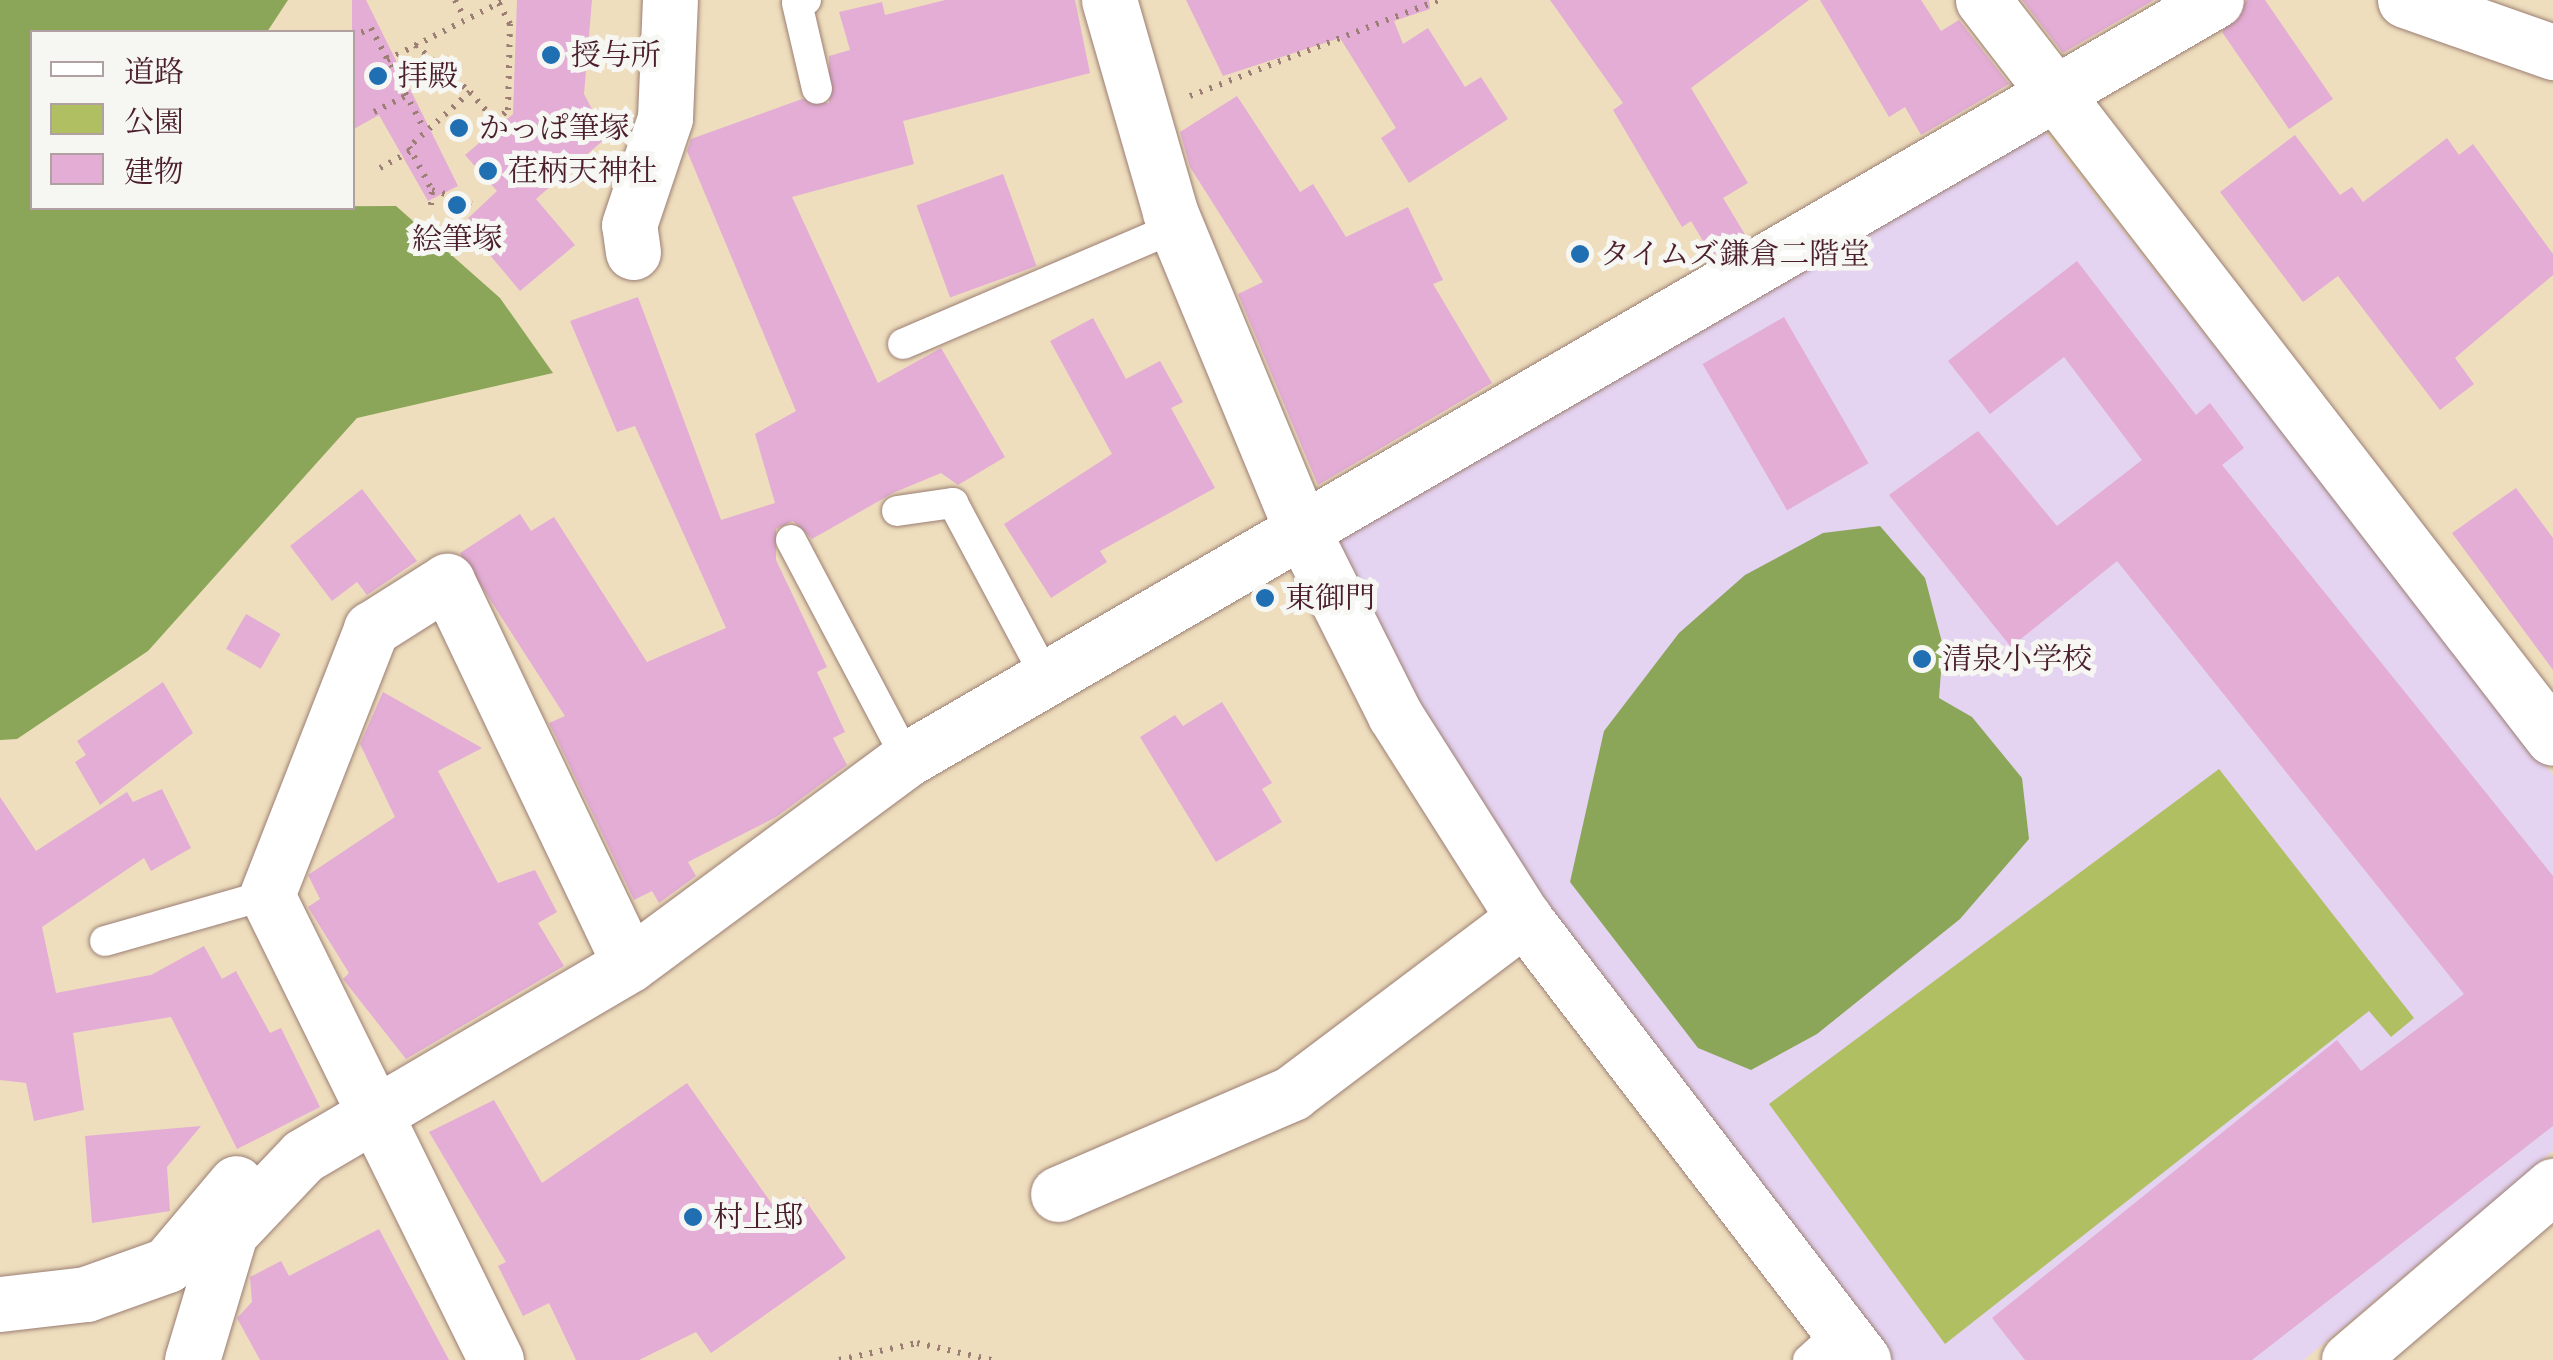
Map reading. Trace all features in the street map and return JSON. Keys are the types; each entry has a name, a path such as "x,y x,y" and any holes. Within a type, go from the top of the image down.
{"street":[{"path":"633,252 629,225 665,118 670,0"},
{"path":"1109,0 1176,228 1301,528 1396,715 1524,918 1837,1351"},
{"path":"1983,0 2050,95 2553,738"},
{"path":"0,1304 86,1294 167,1265 236,1183 303,1156 383,1116 630,964 908,760 1301,528 2216,0"},
{"path":"2405,0 2553,52"},
{"path":"496,1360 383,1116 266,894 371,630 447,581 630,964"},
{"path":"1058,1194 1292,1093 1524,918"},
{"path":"192,1360 230,1233 303,1156"},
{"path":"2349,1360 2553,1186"}],"lane":[{"path":"806,0 796,3 816,90"},
{"path":"903,344 1176,228"},
{"path":"897,510 953,503 1046,677"},
{"path":"791,540 908,760"},
{"path":"105,941 266,894"}],"path":[{"path":"455,0 465,19"},
{"path":"1142,112 1438,0"},
{"path":"387,60 487,4 502,2 510,24 505,116 495,121 480,142"},
{"path":"355,36 371,28 424,130"},
{"path":"415,45 470,92 495,121"},
{"path":"380,168 411,151 424,130 470,92"},
{"path":"374,112 406,96"},
{"path":"411,151 432,190 431,205"},
{"path":"432,190 472,202"},
{"path":"839,1360 917,1343 992,1360"}],"shaded area":[{"name":"清泉小学校","path":"2044,131 2553,775 2553,1151 2304,1360 1873,1360 1533,910 1320,543"}],"green space":[{"path":"0,0 288,0 268,30 30,30 30,210 355,210 355,206 396,206 500,298 553,373 357,418 148,651 17,739 0,740"},
{"path":"1880,526 1925,578 1943,646 1939,698 1972,717 2022,778 2029,839 1960,919 1817,1034 1751,1070 1698,1048 1570,882 1604,731 1679,633 1745,575 1823,533"},
{"path":"2219,769 2414,1018 2391,1037 2369,1011 1945,1344 1769,1104"}],"building":[{"path":"352,0 366,0 458,186 428,201 379,115 355,128"},
{"path":"517,0 592,0 584,94 607,137 536,199 575,245 520,291 463,223 497,191 465,155 513,114"},
{"path":"945,0 1075,0 1090,73 903,121 914,164 792,197 878,383 941,348 1005,457 958,485 941,473 893,493 812,539 793,521 776,529 776,560 827,667 817,672 845,732 833,738 847,765 776,817 688,862 696,876 659,903 652,891 634,900 549,723 565,716 460,553 520,514 531,531 554,517 647,662 726,628 635,426 617,432 570,321 638,297 721,520 775,503 755,434 796,411 687,151 691,139 802,99 829,103 829,56 850,50 839,12 882,2 885,15"},
{"path":"1186,0 1429,0 1430,9 1394,21 1403,44 1428,28 1465,87 1481,77 1508,119 1409,183 1381,138 1396,128 1340,38 1223,76"},
{"path":"1550,0 1809,0 1691,88 1748,183 1723,198 1746,236 1712,256 1691,221 1682,227 1613,110 1623,103"},
{"path":"1820,0 1921,0 1941,31 1959,20 2009,84 1921,135 1905,107 1889,117"},
{"path":"2022,0 2154,0 2063,53"},
{"path":"2247,0 2265,0 2333,99 2289,129 2222,32"},
{"path":"1237,96 1300,192 1313,184 1346,237 1408,207 1443,280 1433,284 1492,383 1318,485 1238,294 1263,282 1190,167 1180,132"},
{"path":"2295,135 2340,195 2352,187 2363,202 2447,138 2459,155 2473,144 2553,254 2553,275 2455,358 2474,384 2440,410 2338,276 2303,302 2220,192"},
{"path":"1003,174 1037,266 950,298 917,205"},
{"path":"2077,261 2196,415 2210,403 2244,448 2222,465 2553,876 2553,1126 2252,1360 2025,1360 1992,1318 2337,1040 2361,1071 2464,994 2117,561 2011,647 1889,495 1978,431 2057,526 2142,460 2064,357 1990,414 1948,361"},
{"path":"1784,317 1868,463 1787,510 1703,364"},
{"path":"1093,318 1126,379 1160,361 1183,402 1171,408 1215,488 1100,551 1107,562 1051,598 1004,524 1112,454 1050,341"},
{"path":"2516,488 2553,538 2553,670 2452,533"},
{"path":"362,489 417,561 367,595 357,582 332,601 290,546"},
{"path":"246,614 281,634 261,669 226,649"},
{"path":"163,682 193,733 100,805 75,762 86,755 77,741"},
{"path":"383,692 482,748 438,771 498,883 535,870 557,912 538,923 564,966 406,1059 343,979 349,973 308,907 320,899 308,875 395,817 360,744"},
{"path":"1222,702 1272,783 1262,789 1282,822 1216,862 1140,737 1175,715 1183,726"},
{"path":"162,789 191,848 151,871 144,858 42,927 56,993 151,975 204,946 222,979 236,971 270,1033 281,1028 320,1107 237,1149 171,1017 73,1033 84,1110 34,1121 26,1083 0,1080 0,797 36,851 127,792 133,802"},
{"path":"687,1083 779,1214 803,1197 846,1258 711,1353 696,1332 639,1360 576,1360 549,1303 523,1316 498,1266 506,1262 429,1132 494,1100 542,1183"},
{"path":"201,1126 167,1167 170,1211 92,1223 85,1136"},
{"path":"379,1229 449,1360 260,1360 237,1318 252,1302 250,1277 281,1261 289,1276"}],"place":[{"name":"授与所","path":"551,55"},
{"name":"拝殿","path":"378,76"},
{"name":"かっぱ筆塚","path":"459,128"},
{"name":"荏柄天神社","path":"488,171"},
{"name":"絵筆塚","path":"457,205"},
{"name":"タイムズ鎌倉二階堂","path":"1580,254"},
{"name":"東御門","path":"1265,598"},
{"name":"清泉小学校","path":"1922,659"},
{"name":"村上邸","path":"693,1217"}]}
